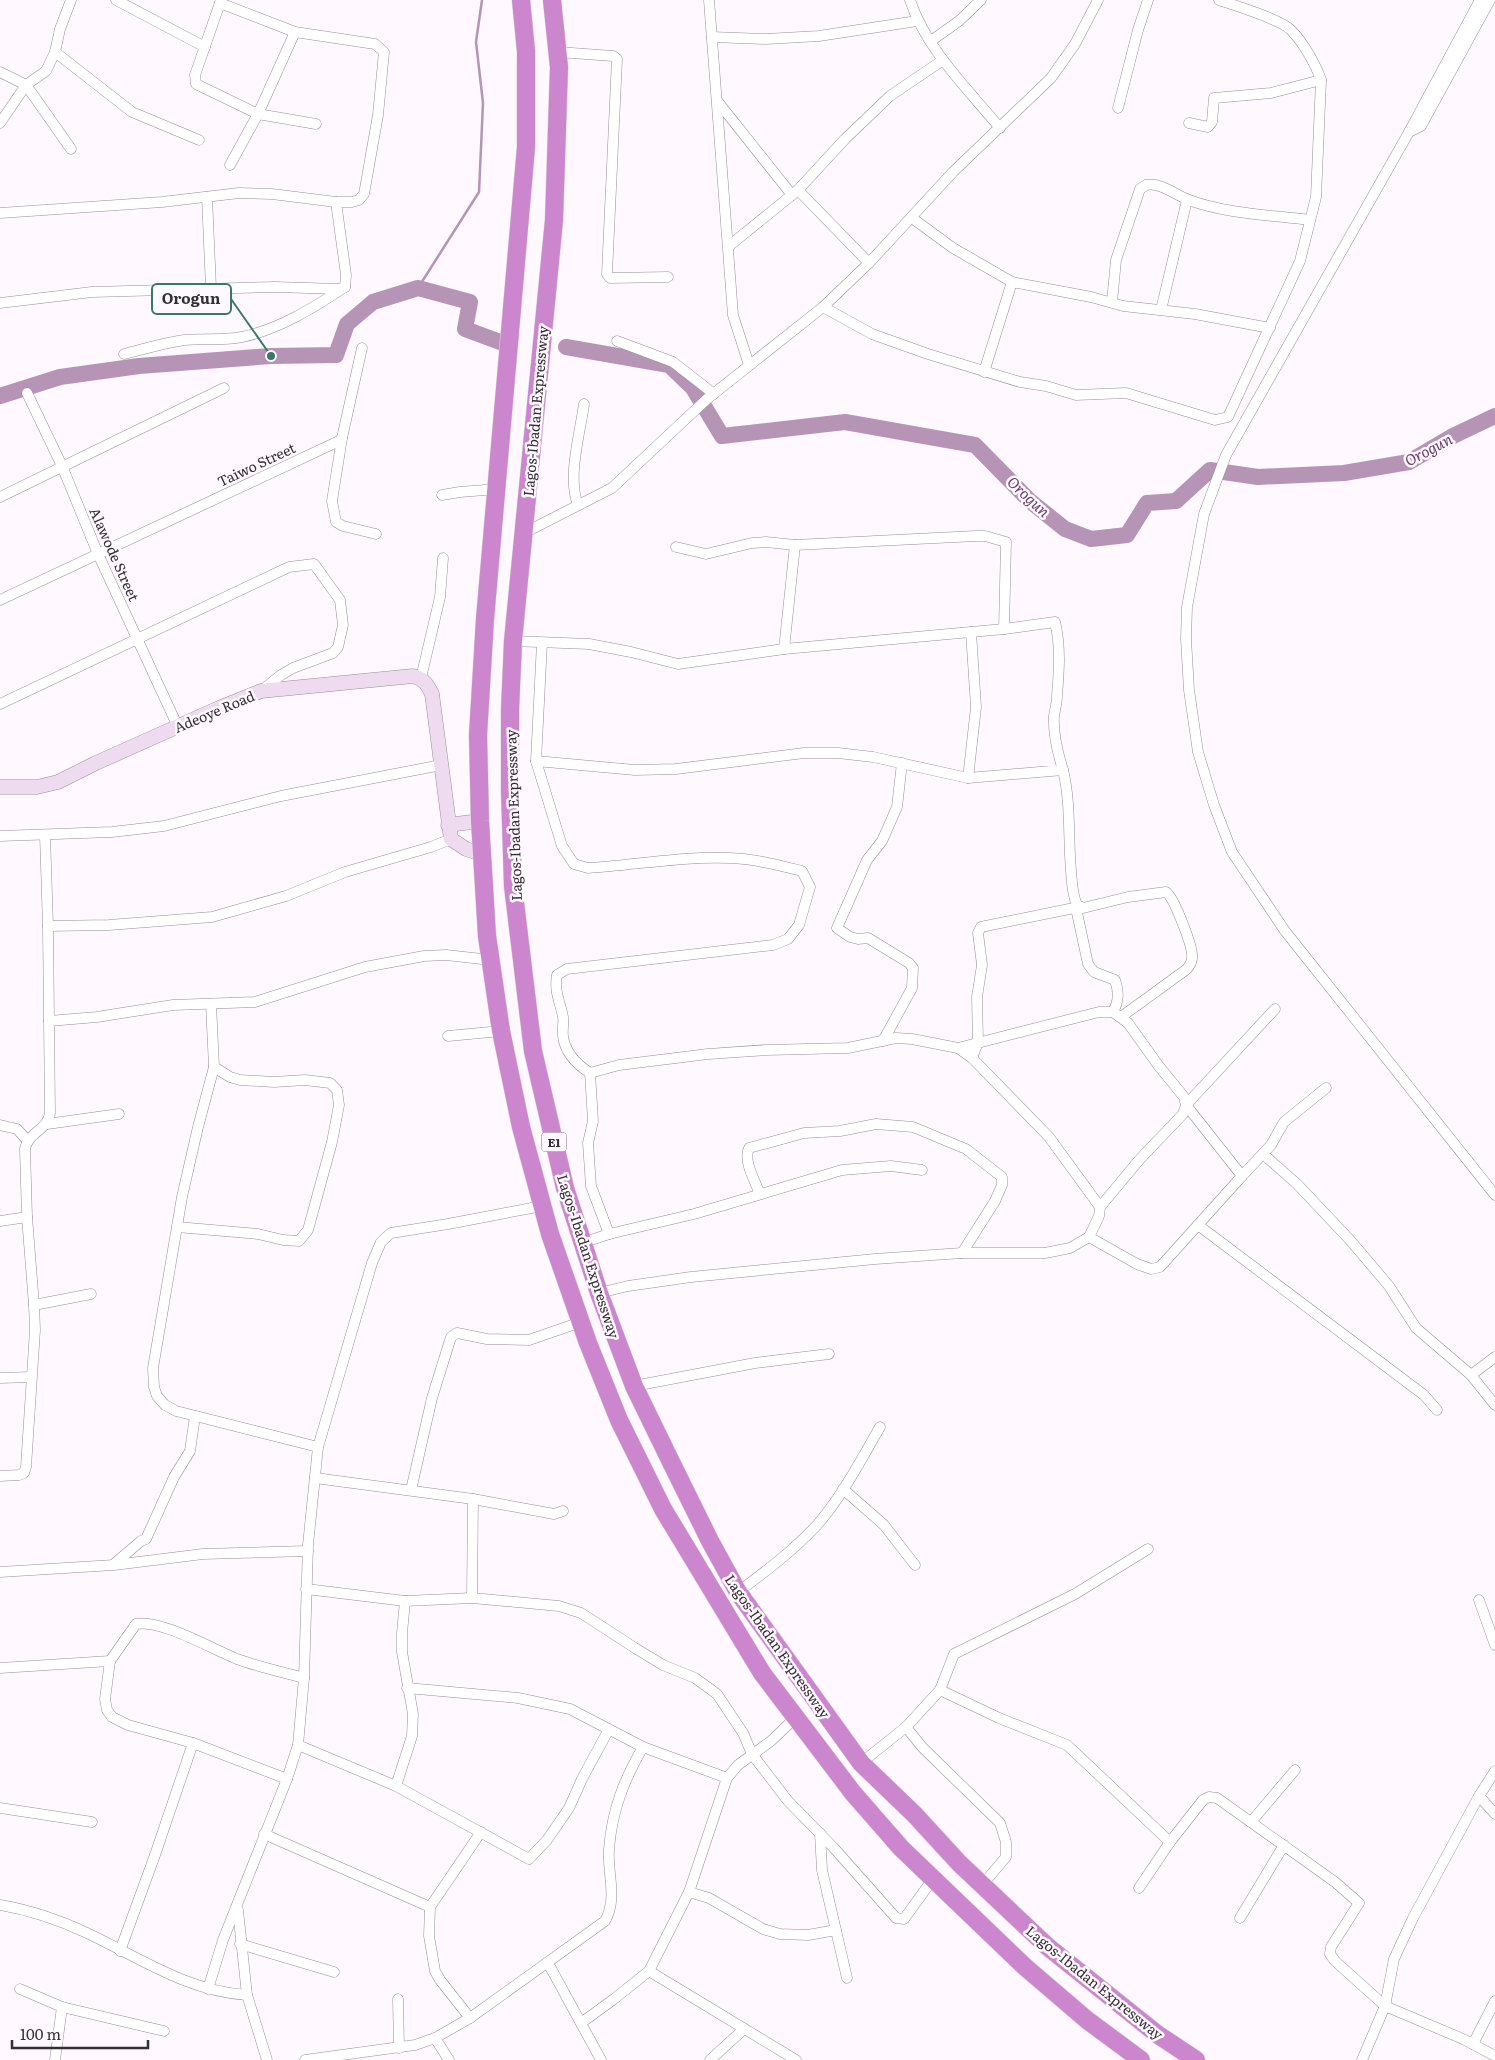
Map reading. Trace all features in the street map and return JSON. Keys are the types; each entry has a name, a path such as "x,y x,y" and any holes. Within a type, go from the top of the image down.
{"highway":[{"name":"Lagos-Ibadan Expressway","path":"521,0 526,51 526,147 498,489 485,619 479,726 480,821 481,854 491,960 501,1031 521,1127 550,1234 581,1322 619,1420 663,1509 762,1672 853,1793 901,1848 1038,1978 1087,2020 1141,2060"},
{"name":"Lagos-Ibadan Expressway","path":"552,0 559,67 554,220 513,642 510,710 510,791 513,886 533,1051 565,1188 582,1243 634,1386 706,1533 738,1592 861,1763 916,1815 960,1863 1048,1947 1157,2034 1196,2060"}],"street":[{"path":"0,123 26,85 46,72 55,52 60,29 71,0"},
{"path":"116,0 205,47"},
{"path":"709,0 733,315 748,365"},
{"path":"910,0 917,21 943,60 1000,128"},
{"path":"931,42 960,21 981,0"},
{"path":"524,533 612,488 711,396 823,307 912,218 952,172 1051,78 1075,44 1098,0"},
{"path":"1118,108 1138,30 1148,0"},
{"path":"823,307 872,334 984,372 1020,382 1046,386 1076,395 1126,393 1215,420 1228,417 1300,262 1316,197 1322,80 1314,62 1291,30 1281,24 1219,0"},
{"path":"1480,0 1409,132 1226,455 1204,514 1187,607 1189,690 1198,752 1214,805 1232,852 1286,931 1495,1195"},
{"path":"1409,132 1421,126 1490,0"},
{"path":"0,213 239,193 272,194 336,202 360,200 364,194 378,115 384,52 375,44 295,32 221,2 195,75 196,84 258,114 316,124"},
{"path":"712,37 766,39 818,36 917,21"},
{"path":"230,164 258,114 295,32"},
{"path":"55,52 132,112 198,140"},
{"path":"558,52 613,56 617,59 607,274 610,278 668,277"},
{"path":"728,246 795,192 845,139 890,96 943,60"},
{"path":"0,72 26,85 71,149"},
{"path":"1189,123 1208,127 1212,122 1214,98 1271,93 1322,80"},
{"path":"718,102 795,192 869,262"},
{"path":"1112,302 1116,260 1140,189 1146,184 1151,184 1188,200 1216,208 1310,220"},
{"path":"207,197 211,288"},
{"path":"1161,310 1188,200"},
{"path":"336,202 346,275 345,287"},
{"path":"912,218 953,248 1012,282 1112,302 1123,306 1195,314 1270,328"},
{"path":"984,372 1012,282"},
{"path":"0,303 92,292 275,287 340,289 345,287"},
{"path":"124,354 184,340 240,338 262,332 312,308 345,287"},
{"path":"618,341 674,362 711,396"},
{"path":"362,348 342,438 332,501 336,522 343,526 376,534"},
{"path":"0,496 224,388"},
{"name":"Alawode Street","path":"27,392 62,466 98,554 178,726"},
{"path":"578,505 574,496 573,477 584,404"},
{"name":"Taiwo Street","path":"0,600 342,438"},
{"path":"442,495 498,489"},
{"path":"676,547 706,554 752,543 766,542 795,545 985,536 1006,542 1004,629"},
{"path":"784,649 795,545"},
{"path":"443,558 440,597 421,678 427,684 432,694 451,839 466,849 481,854"},
{"path":"0,704 288,567 314,564 340,600 343,625 338,647 333,652 281,675 261,691"},
{"path":"513,642 589,644 678,664 784,649 1004,629 1055,622 1059,657 1054,717 1059,758 1068,793 1068,845 1074,900 1088,964 1094,972 1115,980 1118,989 1117,1015"},
{"path":"968,778 976,707 971,632"},
{"path":"542,643 536,761 562,846 574,864 588,868 686,859 730,858 766,862 802,871 810,887 798,926 788,939 773,945 567,969 557,975 555,988 563,1018 563,1036 566,1049 576,1064 590,1073 618,1065 708,1054 766,1050 848,1048 896,1038 912,1039 958,1048 972,1058 1049,1137 1100,1207"},
{"name":"Adeoye Road","path":"0,787 37,787 58,782 178,726 261,691 406,676 421,678"},
{"path":"536,761 635,770 676,769 804,753 838,753 873,757 968,778 1063,770"},
{"path":"883,1040 912,988 913,968 909,963 868,938 858,939 850,937 837,928 867,860 882,841 897,807 902,763"},
{"path":"0,836 45,835 164,826 281,796 441,765"},
{"path":"448,825 480,821"},
{"path":"45,835 50,1099 47,1124"},
{"path":"48,926 109,926 212,917 286,896 345,872 431,847 451,839"},
{"path":"972,1058 978,1042 977,997 982,965 978,933 981,927 1077,907 1083,908 1128,897 1166,892 1171,897 1190,944 1192,958 1187,969 1117,1015"},
{"path":"49,1021 97,1017 173,1005 256,1002 365,967 404,958 446,955 491,960"},
{"path":"211,1004 214,1067 198,1127 177,1227 153,1368 154,1387 157,1396 164,1405 195,1416 318,1447"},
{"path":"599,1293 628,1286 691,1277 962,1253 1045,1253 1070,1248 1089,1237 1099,1216 1100,1207 1140,1159 1182,1114 1186,1105 1275,1010"},
{"path":"958,1048 1089,1014 1117,1015 1128,1023 1184,1097 1186,1105 1242,1176"},
{"path":"448,1036 501,1031"},
{"path":"177,1227 258,1234 283,1240 299,1241 308,1230 332,1142 339,1105 338,1090 330,1083 305,1080 274,1082 240,1080 230,1078 214,1067"},
{"path":"590,1073 593,1121 588,1143 591,1186 609,1234"},
{"path":"1089,1237 1137,1264 1151,1269 1160,1267 1272,1145 1284,1122 1326,1088"},
{"path":"0,1476 24,1473 26,1467 30,1377 34,1352 34,1305 24,1168 27,1140 47,1124 119,1114"},
{"path":"760,1194 746,1154 748,1148 804,1132 840,1131 876,1124 913,1127 966,1148 1002,1177 1002,1185 962,1253"},
{"path":"0,1125 16,1129 27,1140"},
{"path":"1263,1154 1297,1184 1350,1240 1389,1286 1416,1328 1471,1375 1495,1405"},
{"path":"582,1243 609,1234 694,1214 842,1170 857,1167 891,1166 922,1170"},
{"path":"208,1989 223,1940 287,1779 298,1745 304,1678 308,1551 318,1447 372,1263 386,1235 542,1206"},
{"path":"0,1221 27,1217"},
{"path":"1198,1225 1424,1395 1437,1410"},
{"path":"34,1305 91,1294"},
{"path":"411,1490 432,1398 450,1337 457,1333 508,1341 529,1340 581,1322"},
{"path":"634,1386 755,1363 829,1354"},
{"path":"1471,1375 1495,1357"},
{"path":"0,1378 30,1377"},
{"path":"114,1565 141,1541 146,1539 174,1477 190,1451 195,1416"},
{"path":"738,1592 771,1568 818,1524 843,1489 880,1428"},
{"path":"315,1478 473,1499 554,1514 563,1511"},
{"path":"843,1489 884,1525 915,1565"},
{"path":"472,1598 473,1499"},
{"path":"861,1763 906,1727 940,1690 954,1654 1075,1594 1148,1549"},
{"path":"0,1572 114,1565 203,1554 308,1551"},
{"path":"306,1589 405,1601 472,1598 559,1606 581,1613 663,1665 694,1678 717,1694 743,1733 752,1754 788,1801 820,1833 896,1918 904,1919 933,1879"},
{"path":"1479,1600 1495,1644"},
{"path":"396,1786 412,1736 413,1714 402,1652 405,1601"},
{"path":"287,1779 192,1743 128,1726 112,1717 107,1710 105,1699 110,1661 136,1624 142,1623 152,1624 184,1636 238,1659 304,1678"},
{"path":"0,1668 110,1661"},
{"path":"407,1688 518,1698 570,1709 643,1747 727,1778"},
{"path":"940,1690 999,1718 1067,1745 1170,1842"},
{"path":"581,2023 649,1971 689,1892 727,1778 738,1765 771,1741 795,1718"},
{"path":"906,1727 922,1747 1000,1823 1006,1842 1006,1857 983,1884"},
{"path":"298,1745 396,1786 529,1859 547,1840 569,1808 582,1779 609,1729"},
{"path":"120,1951 155,1856 192,1743"},
{"path":"305,2060 364,2056 414,2045 435,2038 470,2018 605,1921 612,1902 609,1849 617,1806 626,1776 643,1747"},
{"path":"1251,1822 1295,1770"},
{"path":"1362,2060 1384,2006 1394,1959 1413,1918 1495,1771"},
{"path":"1480,1796 1495,1814"},
{"path":"1139,1888 1195,1809 1208,1797 1217,1798 1335,1882 1359,1903 1331,1946 1330,1954 1335,1961 1384,2006 1473,2044 1495,2056"},
{"path":"0,1808 92,1822"},
{"path":"470,2018 435,1971 429,1936 430,1907 481,1832"},
{"path":"820,1833 822,1870 846,1978"},
{"path":"264,1834 430,1907"},
{"path":"1240,1918 1284,1845"},
{"path":"689,1892 709,1898 763,1929 780,1934 808,1935 836,1930"},
{"path":"0,1905 31,1911 60,1921 158,1970 208,1989 247,1995"},
{"path":"238,1906 240,1944 247,1995 267,2060"},
{"path":"240,1944 334,1972"},
{"path":"548,1962 601,2060"},
{"path":"649,1971 796,2060"},
{"path":"20,1989 62,2007 164,2031"},
{"path":"398,1999 399,2048"},
{"path":"1473,2044 1495,2001"},
{"path":"55,2060 62,2007"},
{"path":"710,2060 744,2029"},
{"path":"435,2038 449,2060"}],"waterway":[{"path":"418,288 479,192 483,103 476,42 482,0"},
{"name":"Orogun","path":"0,396 60,377 139,366 271,356 336,355 347,324 373,302 418,288 470,302 465,329 500,342"},
{"name":"Orogun","path":"566,347 669,365 693,388 722,436 845,422 975,445 1030,501 1065,529 1091,539 1127,535 1147,503 1176,501 1210,470 1258,477 1344,473 1409,462 1453,436 1495,416"}],"place":[{"name":"Orogun","path":"271,356"}]}
